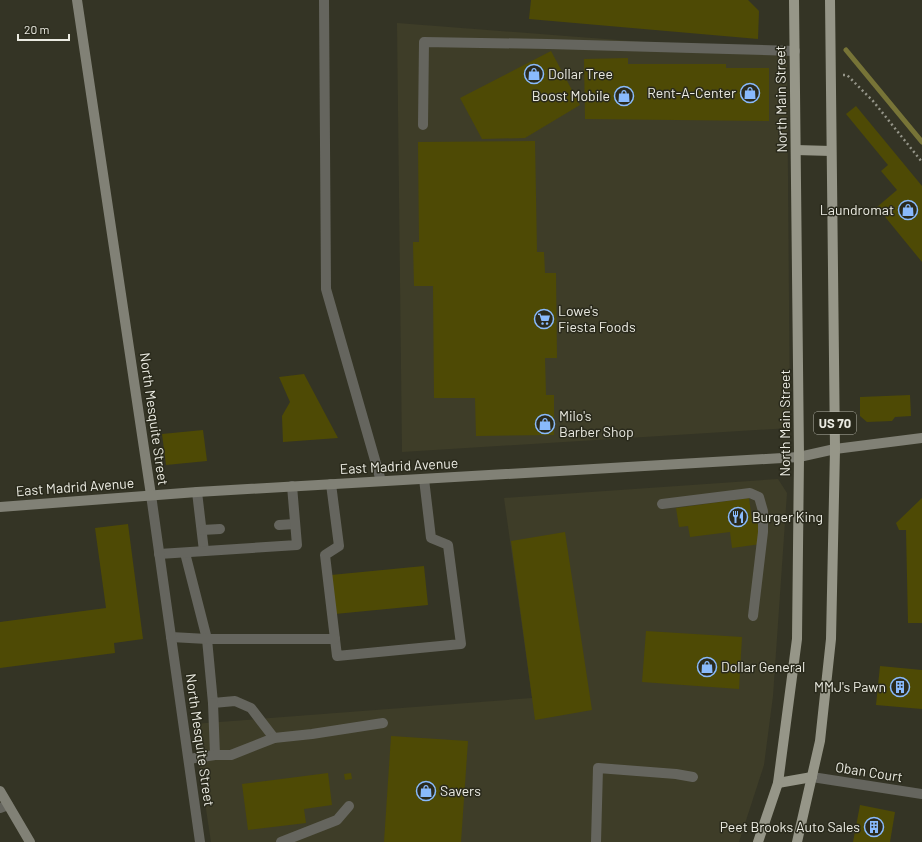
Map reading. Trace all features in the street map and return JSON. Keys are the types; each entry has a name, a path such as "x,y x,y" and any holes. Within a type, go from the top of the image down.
{"main road":[{"name":"North Main Street","path":"758,842 778,783 797,639 800,457 794,0"},
{"name":"US 70","path":"797,842 820,741 831,639 835,449 830,0"},
{"path":"796,150 831,151"},
{"path":"778,783 812,777"}],"street":[{"name":"North Mesquite Street","path":"77,0 151,495 200,842"},
{"path":"324,0 326,289 381,481"},
{"path":"423,125 424,42 795,51"},
{"name":"East Madrid Avenue","path":"0,507 292,486 800,457 835,449 922,438"},
{"path":"331,484 339,546 325,555 337,656 461,644 448,545 431,538 424,479"},
{"path":"159,554 297,545 292,486"},
{"path":"197,492 204,551"},
{"path":"662,504 750,493 759,497 763,511 763,532 753,616"},
{"path":"279,525 295,524"},
{"path":"202,530 220,529"},
{"path":"185,553 207,639 213,703 214,755"},
{"path":"171,638 335,639"},
{"path":"213,703 235,701 251,708 274,738"},
{"path":"189,759 231,754 274,738 312,734 383,723"},
{"path":"596,842 598,768 676,774 693,777"},
{"name":"Oban Court","path":"812,777 922,794"},
{"path":"0,791 4,806 30,842"},
{"path":"280,842 337,820 349,806"}],"path":[{"path":"831,74 846,75 873,101 922,162"}],"shaded area":[{"path":"397,23 787,53 790,428 402,452"},
{"path":"778,479 787,493 773,696 764,765 739,842 211,842 193,724 532,698 504,498"}],"building":[{"path":"531,0 748,0 759,11 758,39 529,19"},
{"name":"Dollar Tree","path":"551,51 580,105 525,138 482,139 460,98"},
{"path":"628,58 628,64 726,64 726,68 769,68 769,121 585,119 584,59"},
{"path":"856,106 922,186 922,262 877,207 897,190 881,171 888,165 846,114"},
{"path":"535,141 537,252 544,252 545,273 556,273 557,358 545,358 546,395 554,395 554,435 476,436 475,398 434,398 433,286 414,286 413,242 419,242 418,142"},
{"path":"304,374 338,438 283,442 282,416 290,402 279,377"},
{"path":"910,395 911,416 895,417 892,421 867,422 860,416 860,397"},
{"path":"203,430 207,461 166,465 162,434"},
{"path":"749,498 752,520 757,520 761,544 732,548 730,532 690,537 688,526 679,527 676,508"},
{"path":"922,498 922,623 908,623 906,530 899,530 896,523"},
{"path":"128,524 143,639 114,643 115,653 0,668 0,622 106,608 95,528"},
{"path":"565,532 592,710 535,720 511,541"},
{"path":"424,566 428,605 335,614 331,575"},
{"path":"646,631 742,637 739,689 642,682"},
{"name":"MMJ's Pawn","path":"880,666 922,670 922,709 876,705"},
{"name":"Savers","path":"391,736 468,741 461,842 384,842"},
{"path":"328,773 332,805 304,809 306,823 248,830 242,784"},
{"path":"351,773 352,779 345,780 344,774"},
{"name":"Peet Brooks Auto Sales","path":"860,805 895,812 890,842 853,842"}],"waterway":[{"path":"846,50 922,142"}],"place":[{"name":"Dollar Tree","path":"534,74"},
{"name":"Rent-A-Center","path":"750,93"},
{"name":"Boost Mobile","path":"624,96"},
{"name":"Laundromat","path":"908,210"},
{"name":"Lowe's Fiesta Foods","path":"544,319"},
{"name":"Milo's Barber Shop","path":"545,424"},
{"name":"Burger King","path":"738,517"},
{"name":"Dollar General","path":"707,667"},
{"name":"MMJ's Pawn","path":"900,687"},
{"name":"Savers","path":"426,791"},
{"name":"Peet Brooks Auto Sales","path":"874,827"}]}
